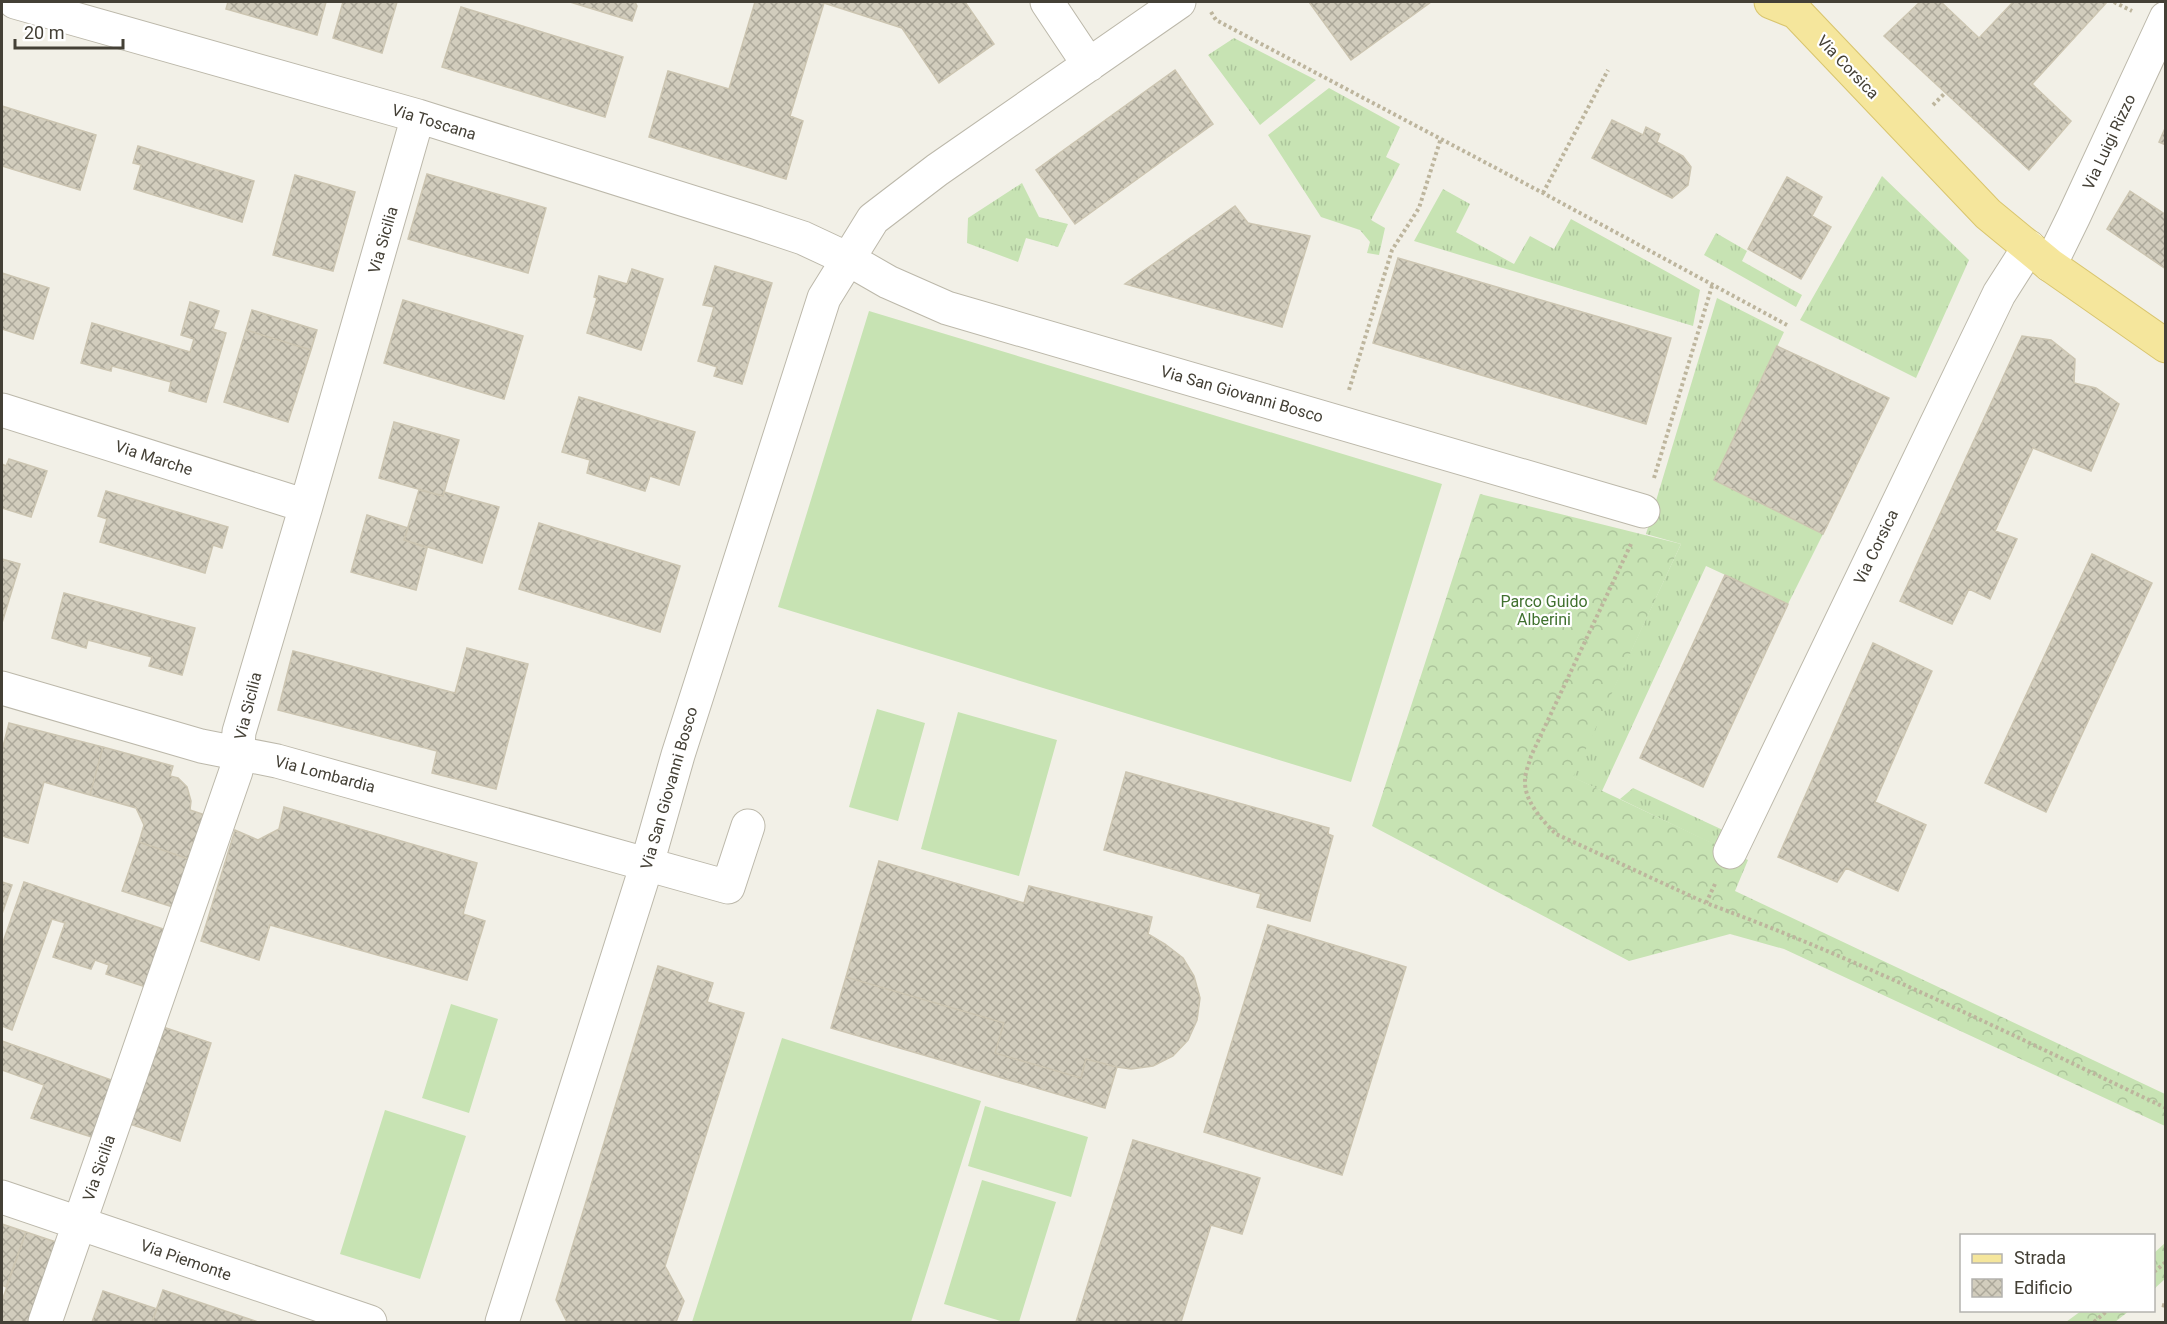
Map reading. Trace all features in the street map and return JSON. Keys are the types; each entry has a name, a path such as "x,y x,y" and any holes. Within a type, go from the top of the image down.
{"main road":[{"name":"Via Corsica","path":"1787,5 1988,214 2039,256 2166,346"}],"street":[{"name":"Via Toscana","path":"15,2 418,116 765,225 803,238 848,259"},
{"path":"1047,2 1089,65"},
{"name":"Via San Giovanni Bosco","path":"502,1323 647,864 681,744 824,298 873,219 938,170 1089,65 1194,6"},
{"name":"Via Luigi Rizzo","path":"2039,256 2074,216 2166,18"},
{"name":"Via Sicilia","path":"45,1323 236,771 238,732 306,506 418,116"},
{"name":"Via Corsica","path":"1730,852 1999,294 2039,256"},
{"name":"Via San Giovanni Bosco","path":"848,259 888,282 947,308 1643,511"},
{"name":"Via Marche","path":"2,410 306,506"},
{"name":"Via Lombardia","path":"2,688 201,746 288,764 728,887 747,826"},
{"name":"Via Piemonte","path":"2,1197 370,1323"}],"path":[{"path":"1194,6 1216,20 1441,138 1787,325"},
{"path":"1543,193 1608,70"},
{"path":"1339,422 1392,250 1419,208 1441,138"},
{"path":"1712,285 1637,531 1531,756 1525,780 1529,799 1543,822 1556,834 1706,903 1787,933 1892,978 2166,1108"},
{"path":"1706,903 1730,852"},
{"path":"2094,1323 2107,1312"}],"green space":[{"path":"1234,38 1316,80 1260,125 1208,55"},
{"path":"1329,88 1400,127 1386,157 1400,164 1371,220 1385,228 1379,255 1367,253 1370,242 1360,230 1321,217 1268,135"},
{"path":"1882,176 1969,260 1916,378 1800,320"},
{"path":"1022,183 1039,217 1068,224 1058,247 1026,238 1018,262 967,243 968,218"},
{"path":"1443,189 1470,204 1456,232 1514,264 1530,236 1554,249 1571,219 1700,290 1693,326 1414,241"},
{"path":"1716,233 1747,251 1742,261 1802,295 1796,307 1704,255"},
{"path":"1717,298 1784,332 1714,480 1823,534 1788,604 1706,566 1602,791 1572,777 1681,544 1646,534"},
{"path":"869,311 1442,484 1351,782 778,607"},
{"name":"Parco Guido Alberini","path":"1480,494 1681,544 1573,777 1748,860 1735,891 2165,1094 2165,1126 1784,949 1730,934 1629,961 1372,826"},
{"path":"877,709 925,723 898,821 849,807"},
{"path":"958,712 1057,740 1019,876 921,849"},
{"path":"1633,788 1725,831 1717,846 1620,799"},
{"path":"451,1004 498,1019 469,1113 422,1098"},
{"path":"782,1038 981,1101 911,1322 692,1322"},
{"path":"985,1106 1088,1137 1071,1197 968,1166"},
{"path":"385,1110 466,1136 420,1279 340,1254"},
{"path":"982,1180 1056,1202 1019,1322 1004,1322 944,1304"},
{"path":"2165,1243 2165,1279 2155,1288 2155,1252"},
{"path":"2080,1312 2128,1312 2115,1322 2066,1322"}],"building":[{"path":"228,2 326,2 317,35 226,9"},
{"path":"343,2 397,2 382,53 333,38"},
{"path":"570,2 635,2 637,6 632,21"},
{"path":"755,2 965,2 994,44 939,83 902,28 824,3 790,116 803,121 786,179 649,137 668,71 729,89"},
{"path":"1309,2 1431,2 1351,60"},
{"path":"1920,2 1941,2 1979,38 2013,2 2107,2 2032,84 2071,121 2029,170 1884,36"},
{"path":"461,7 623,57 605,117 442,67"},
{"path":"1175,70 1213,124 1075,224 1036,170"},
{"path":"2,106 96,135 80,190 2,166"},
{"path":"1612,120 1643,135 1646,127 1660,134 1657,142 1683,156 1691,167 1688,185 1672,198 1592,158"},
{"path":"2166,126 2166,145 2159,142"},
{"path":"138,146 254,181 242,222 134,189 141,165 133,163"},
{"path":"427,174 546,208 528,273 408,239"},
{"path":"295,175 355,192 333,271 273,255"},
{"path":"1787,177 1822,197 1812,216 1831,227 1801,279 1748,249"},
{"path":"2130,191 2166,215 2166,269 2107,229"},
{"path":"1235,206 1248,223 1310,236 1282,327 1125,284"},
{"path":"1398,258 1671,338 1646,424 1373,343"},
{"path":"715,266 772,283 742,384 714,376 717,367 698,361 714,307 703,305"},
{"path":"632,269 663,279 641,350 587,333 597,298 594,297 599,276 627,284"},
{"path":"2,273 49,288 33,339 2,329"},
{"path":"403,300 523,336 504,399 384,363"},
{"path":"190,302 219,311 213,329 226,333 206,402 169,391 171,382 112,366 111,371 81,363 92,323 190,352 194,339 181,335"},
{"path":"252,310 317,330 311,350 246,330"},
{"path":"246,330 311,350 288,422 224,402"},
{"path":"2022,336 2051,340 2075,359 2074,383 2096,388 2119,404 2091,471 2033,448 1995,531 2017,539 1990,599 1969,589 1952,624 1900,601"},
{"path":"1777,346 1889,398 1823,534 1714,480"},
{"path":"579,397 695,432 679,485 650,476 645,491 587,473 590,460 562,452"},
{"path":"394,422 459,440 443,496 379,478"},
{"path":"9,459 47,471 31,517 2,508 2,464 6,466"},
{"path":"419,490 443,496 444,492 499,507 482,563 404,540"},
{"path":"106,491 228,527 222,548 213,545 205,573 100,542 107,519 98,516"},
{"path":"367,515 408,528 404,540 427,548 416,590 351,572"},
{"path":"539,523 680,566 660,632 519,589"},
{"path":"2092,554 2152,583 2046,812 1985,783"},
{"path":"2,559 20,564 2,623"},
{"path":"1725,575 1788,604 1703,787 1640,758"},
{"path":"64,593 195,628 182,675 149,666 152,657 88,640 86,648 52,638"},
{"path":"1873,643 1932,671 1875,802 1926,825 1898,891 1846,868 1837,882 1778,857"},
{"path":"467,648 528,664 496,789 432,773 437,751 278,710 293,651 455,693"},
{"path":"9,723 103,747 90,795 44,782 28,843 2,836 2,750"},
{"path":"103,747 173,766 170,776 178,778 187,787 191,801 190,810 205,815 189,859 139,842 144,825 136,808 90,795"},
{"path":"1126,772 1329,828 1328,834 1333,836 1310,921 1257,907 1261,894 1104,850"},
{"path":"284,807 477,863 463,914 485,921 467,980 270,925 259,960 201,941 235,830 258,840 279,829"},
{"path":"139,842 189,859 173,907 122,891"},
{"path":"879,861 1024,903 1029,886 1152,917 1148,934 1183,958 1194,976 1200,998 1197,1020 1188,1040 1173,1056 1153,1066 1131,1069 1086,1059 1081,1078 995,1053 1004,1023 846,977"},
{"path":"2,882 12,885 2,914"},
{"path":"24,882 166,930 146,987 106,974 109,965 95,960 91,969 53,957 65,923 52,919 12,1030 2,1026 2,945"},
{"path":"1268,925 1406,967 1342,1175 1204,1132"},
{"path":"658,966 713,983 707,1002 744,1013 665,1266 684,1301 676,1322 567,1322 556,1300"},
{"path":"846,977 1004,1023 995,1053 1081,1078 1086,1059 1117,1067 1105,1108 831,1028"},
{"path":"160,1026 211,1043 180,1141 127,1123"},
{"path":"2,1041 114,1081 95,1138 31,1118 44,1085 2,1070"},
{"path":"1133,1140 1260,1178 1242,1234 1211,1225 1181,1322 1076,1322"},
{"path":"2,1224 26,1232 6,1287 2,1285"},
{"path":"26,1232 56,1242 28,1322 2,1322 2,1301"},
{"path":"163,1290 258,1322 152,1322"},
{"path":"103,1291 157,1309 152,1322 92,1322"}]}
